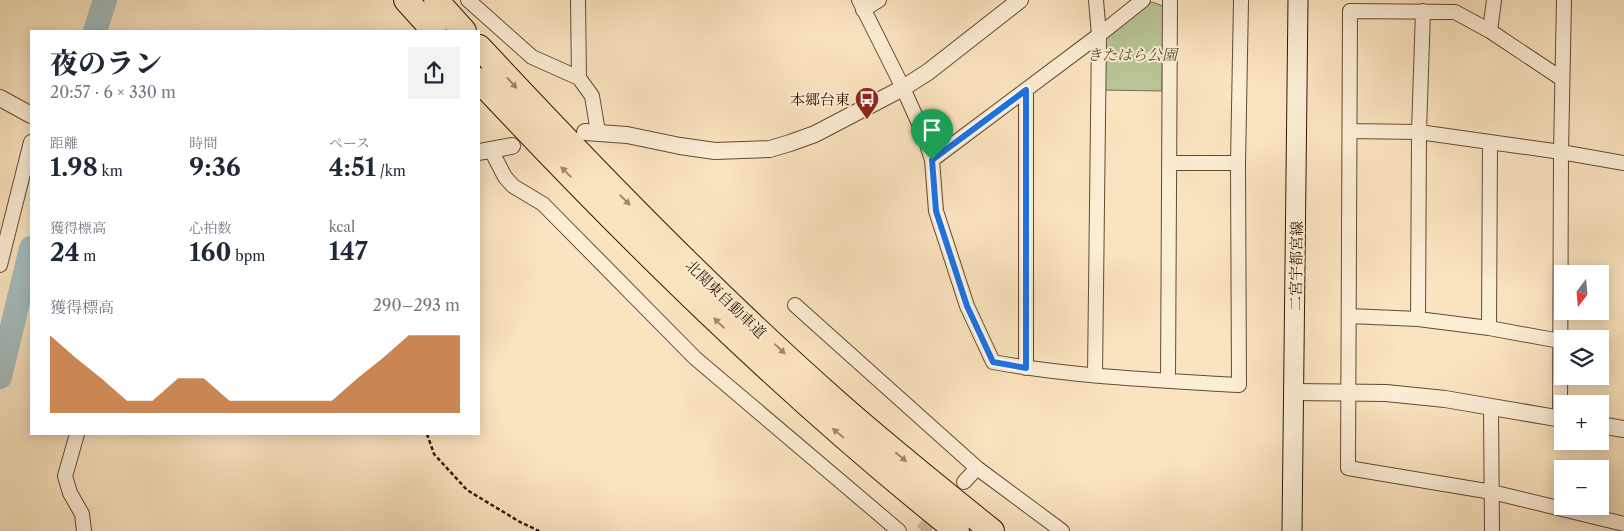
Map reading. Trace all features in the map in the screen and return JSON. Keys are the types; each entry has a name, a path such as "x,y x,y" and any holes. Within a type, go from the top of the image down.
{"highway":[{"path":"406,0 433,30"},
{"path":"436,0 463,30"},
{"name":"北関東自動車道","path":"480,48 579,154 662,238 760,331 841,405 934,485 992,531"},
{"name":"北関東自動車道","path":"480,81 549,155 638,245 751,353 826,422 956,531"}],"main road":[{"name":"二宮宇都宮線","path":"1292,531 1298,0"}],"street":[{"path":"468,0 532,57 579,78 592,96 592,132 627,135 715,151 770,148 815,134 903,88 928,72 1020,0"},
{"path":"578,0 579,78"},
{"path":"879,0 861,5 903,88 924,135 932,160 936,211 967,306 993,362 1026,368 1095,375 1239,385 1238,163 1241,0"},
{"path":"1095,375 1100,35 1096,0"},
{"path":"932,160 1100,35 1143,0"},
{"path":"1168,380 1170,0"},
{"path":"1490,30 1494,0"},
{"path":"1560,330 1564,0"},
{"path":"1562,78 1490,30 1455,12 1350,11 1348,468 1492,492 1624,524"},
{"path":"1418,319 1419,132 1423,12"},
{"path":"1026,90 1026,368"},
{"path":"1,97 30,114"},
{"path":"1350,131 1419,132 1561,152 1624,164"},
{"path":"1489,328 1490,142"},
{"path":"0,265 30,146"},
{"path":"512,146 485,151 514,186 543,204 695,358 899,531"},
{"path":"1169,162 1238,163"},
{"path":"795,305 977,468 1062,531"},
{"path":"1349,316 1418,319 1489,328 1554,340"},
{"path":"1294,392 1386,393 1445,398 1554,418"},
{"path":"1491,407 1492,531"},
{"path":"1609,426 1624,429"},
{"path":"77,435 65,476 70,493 82,514 84,531"},
{"path":"964,482 977,468"}],"path":[{"path":"427,435 434,454 467,490 520,522 539,531"}],"green space":[{"name":"きたはら公園","path":"1152,2 1163,6 1162,91 1103,90 1103,45 1108,35"}],"waterway":[{"path":"95,30 105,0"},
{"path":"0,377 30,252"}],"tunnel":[{"path":"922,531 964,482"}],"place":[{"name":"本郷台東","path":"867,120"}],"route":[{"path":"1026,90 1026,368 993,362 967,306 936,211 932,160 1026,90"}]}
